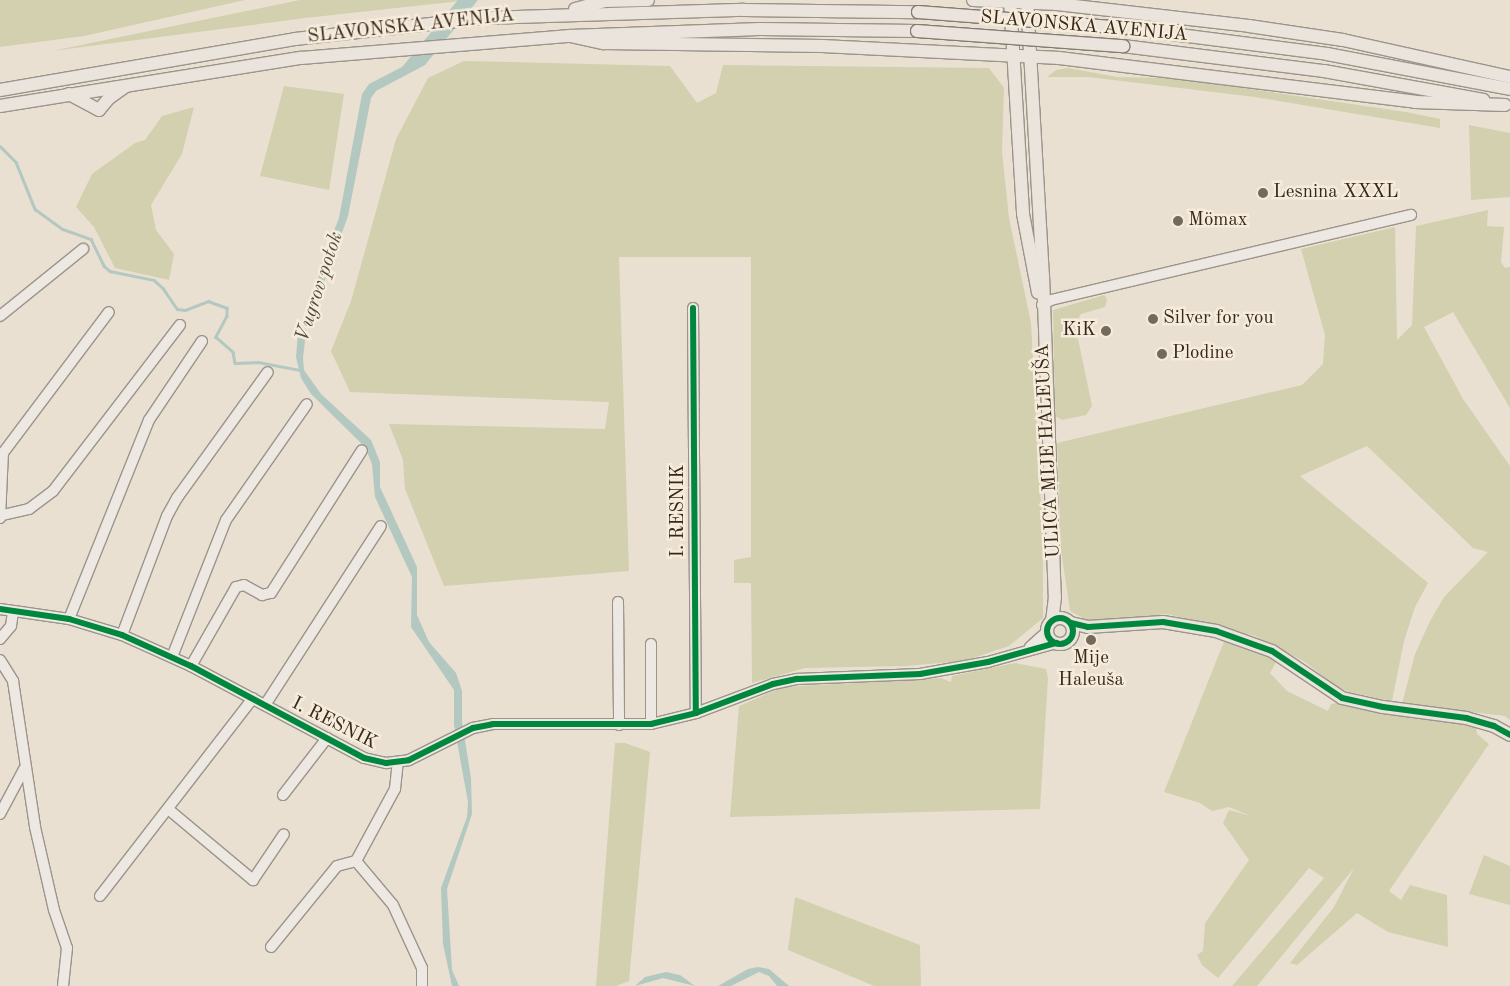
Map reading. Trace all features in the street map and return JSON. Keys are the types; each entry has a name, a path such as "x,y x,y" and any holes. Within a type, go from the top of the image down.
{"main road":[{"path":"563,14 604,1 648,0"},
{"path":"973,0 1027,1 1249,26 1324,37 1510,77"},
{"name":"ULICA MIJE HALEUŠA","path":"1010,1 1023,220 1042,305"},
{"name":"ULICA MIJE HALEUŠA","path":"1027,1 1055,597 1050,626"},
{"name":"SLAVONSKA AVENIJA","path":"0,90 134,64 412,24 563,14 744,10 918,12 1126,28 1327,54 1510,88"},
{"name":"SLAVONSKA AVENIJA","path":"0,106 128,84 301,58 570,36 760,29 917,31 1123,46 1324,71 1508,105"},
{"path":"570,36 604,43 823,46 1031,56 1130,64 1415,102 1508,105"},
{"path":"69,94 99,110 108,98 128,84"},
{"name":"ULICA MIJE HALEUŠA","path":"1055,597 1069,622"},
{"path":"1062,642 1050,626 1060,618 1088,627 1163,622 1216,631 1272,651 1342,698 1482,722 1510,735"},
{"path":"1062,642 1072,635 1069,622"},
{"path":"1062,642 1120,625"}],"street":[{"path":"1042,305 1051,300 1411,215"},
{"path":"0,316 83,249"},
{"name":"I. RESNIK","path":"693,308 696,713"},
{"path":"110,312 3,453 0,467 1,517 29,509 53,491 180,325"},
{"path":"69,619 149,420 202,341"},
{"path":"122,635 167,516 177,498 268,372"},
{"path":"172,657 226,520 308,404"},
{"path":"191,666 236,587 244,585 262,596 271,593 362,450"},
{"name":"I. RESNIK","path":"265,705 381,526"},
{"path":"618,602 619,725"},
{"name":"I. RESNIK","path":"0,609 69,619 122,635 191,666 364,758 378,762 409,760 451,737 473,728 512,722 651,724 696,713 772,684 797,679 920,674 1011,656 1062,642"},
{"path":"0,639 11,626 13,612"},
{"name":"I. RESNIK","path":"1011,656 1035,644 1050,626"},
{"path":"651,644 651,724"},
{"path":"0,660 12,681 24,770 54,910 67,948 63,986"},
{"path":"100,896 252,698"},
{"name":"I. RESNIK","path":"283,795 327,738"},
{"name":"I. RESNIK","path":"356,861 394,789 398,762"},
{"path":"0,814 24,770"},
{"path":"168,809 253,880 284,834"},
{"path":"271,948 337,866 356,861 393,905 422,968 422,986"}],"shaded area":[{"path":"0,0 245,0 84,36 0,47"},
{"path":"300,0 470,0 305,18 52,51"},
{"path":"464,61 670,66 697,103 716,93 723,65 989,68 1004,88 1002,152 1009,218 1031,323 1043,540 1043,618 1009,646 964,661 906,666 805,668 752,683 751,583 734,583 734,560 751,557 751,257 619,257 629,571 444,586 405,489 403,460 389,424 605,429 609,402 350,392 331,351 351,301 396,139 428,78"},
{"path":"1068,68 1117,77 1169,78 1406,112 1440,119 1440,128 1255,97 1088,77 1047,77 1056,70"},
{"path":"284,86 344,94 329,190 260,176"},
{"path":"194,107 182,154 151,205 156,230 174,254 169,280 115,268 94,227 76,207 92,174 135,143 145,140 162,116"},
{"path":"1469,125 1510,133 1510,197 1471,200"},
{"path":"1488,210 1487,226 1504,227 1501,262 1505,268 1510,267 1510,408 1453,312 1424,327 1463,399 1510,466 1510,720 1505,716 1402,704 1415,654 1429,623 1444,597 1488,552 1473,548 1367,446 1300,476 1428,583 1415,607 1404,641 1392,701 1349,692 1334,685 1305,662 1255,636 1167,614 1090,622 1070,611 1061,550 1057,443 1302,385 1323,364 1325,335 1301,249 1395,227 1397,340 1412,325 1416,226"},
{"path":"1104,295 1107,299 1105,307 1081,314 1075,324 1092,406 1086,415 1062,420 1055,416 1053,310"},
{"path":"1225,639 1241,642 1277,660 1270,673 1287,691 1328,711 1331,704 1343,702 1476,726 1477,734 1489,744 1389,891 1401,900 1410,885 1447,895 1448,947 1388,932 1357,913 1297,965 1290,963 1334,907 1354,868 1257,986 1232,986 1324,878 1309,868 1218,978 1202,965 1197,955 1203,951 1205,923 1249,860 1223,823 1229,810 1251,816 1229,807 1212,811 1200,803 1164,792"},
{"path":"1015,663 1046,669 1048,678 1040,809 730,817 739,706 783,687 941,678 951,682 952,676"},
{"path":"615,743 625,743 650,752 629,981 616,986 596,986"},
{"path":"1484,855 1510,866 1510,905 1469,894"},
{"path":"795,897 920,945 921,986 874,986 788,950"}],"water":[{"name":"Vugrov potok","path":"458,0 478,0 425,65 376,91 371,98 348,216 306,332 303,358 304,370 321,394 371,440 380,462 380,487 417,567 417,615 429,642 456,673 462,691 462,722 471,778 472,814 447,889 452,970 459,986 452,986 443,944 441,888 467,817 468,802 454,725 454,690 411,627 412,577 375,497 372,464 365,447 311,394 301,378 296,357 298,333 314,295 325,253 339,218 362,94 369,84 402,67"},
{"path":"758,967 769,969 789,986 777,986 769,976 759,972 731,986 718,986 748,969"},
{"path":"666,972 680,975 695,986 663,978 635,986 645,977"}],"waterway":[{"path":"0,146 16,162 35,209 63,229 91,239 104,266 110,271 154,280 163,288 177,309 185,310 208,301 227,308 227,316 216,337 233,352 235,363 258,362 300,370"}],"cycle path":[{"path":"693,308 696,713"},
{"path":"0,609 69,619 122,635 191,666 364,758 386,763 409,760 473,728 493,724 651,724 696,713 773,684 797,679 920,674 988,662 1056,643"},
{"path":"1060,618 1069,622 1073,631 1069,640 1060,644 1051,640 1047,631 1051,622 1060,618"},
{"path":"1071,623 1088,627 1163,622 1216,631 1272,651 1342,698 1383,707 1466,718 1494,726 1510,735"}],"place":[{"name":"Lesnina XXXL","path":"1263,193"},
{"name":"Mömax","path":"1178,221"},
{"name":"Silver for you","path":"1153,319"},
{"name":"KiK","path":"1106,331"},
{"name":"Plodine","path":"1162,354"},
{"name":"Mije Haleuša","path":"1091,640"}]}
